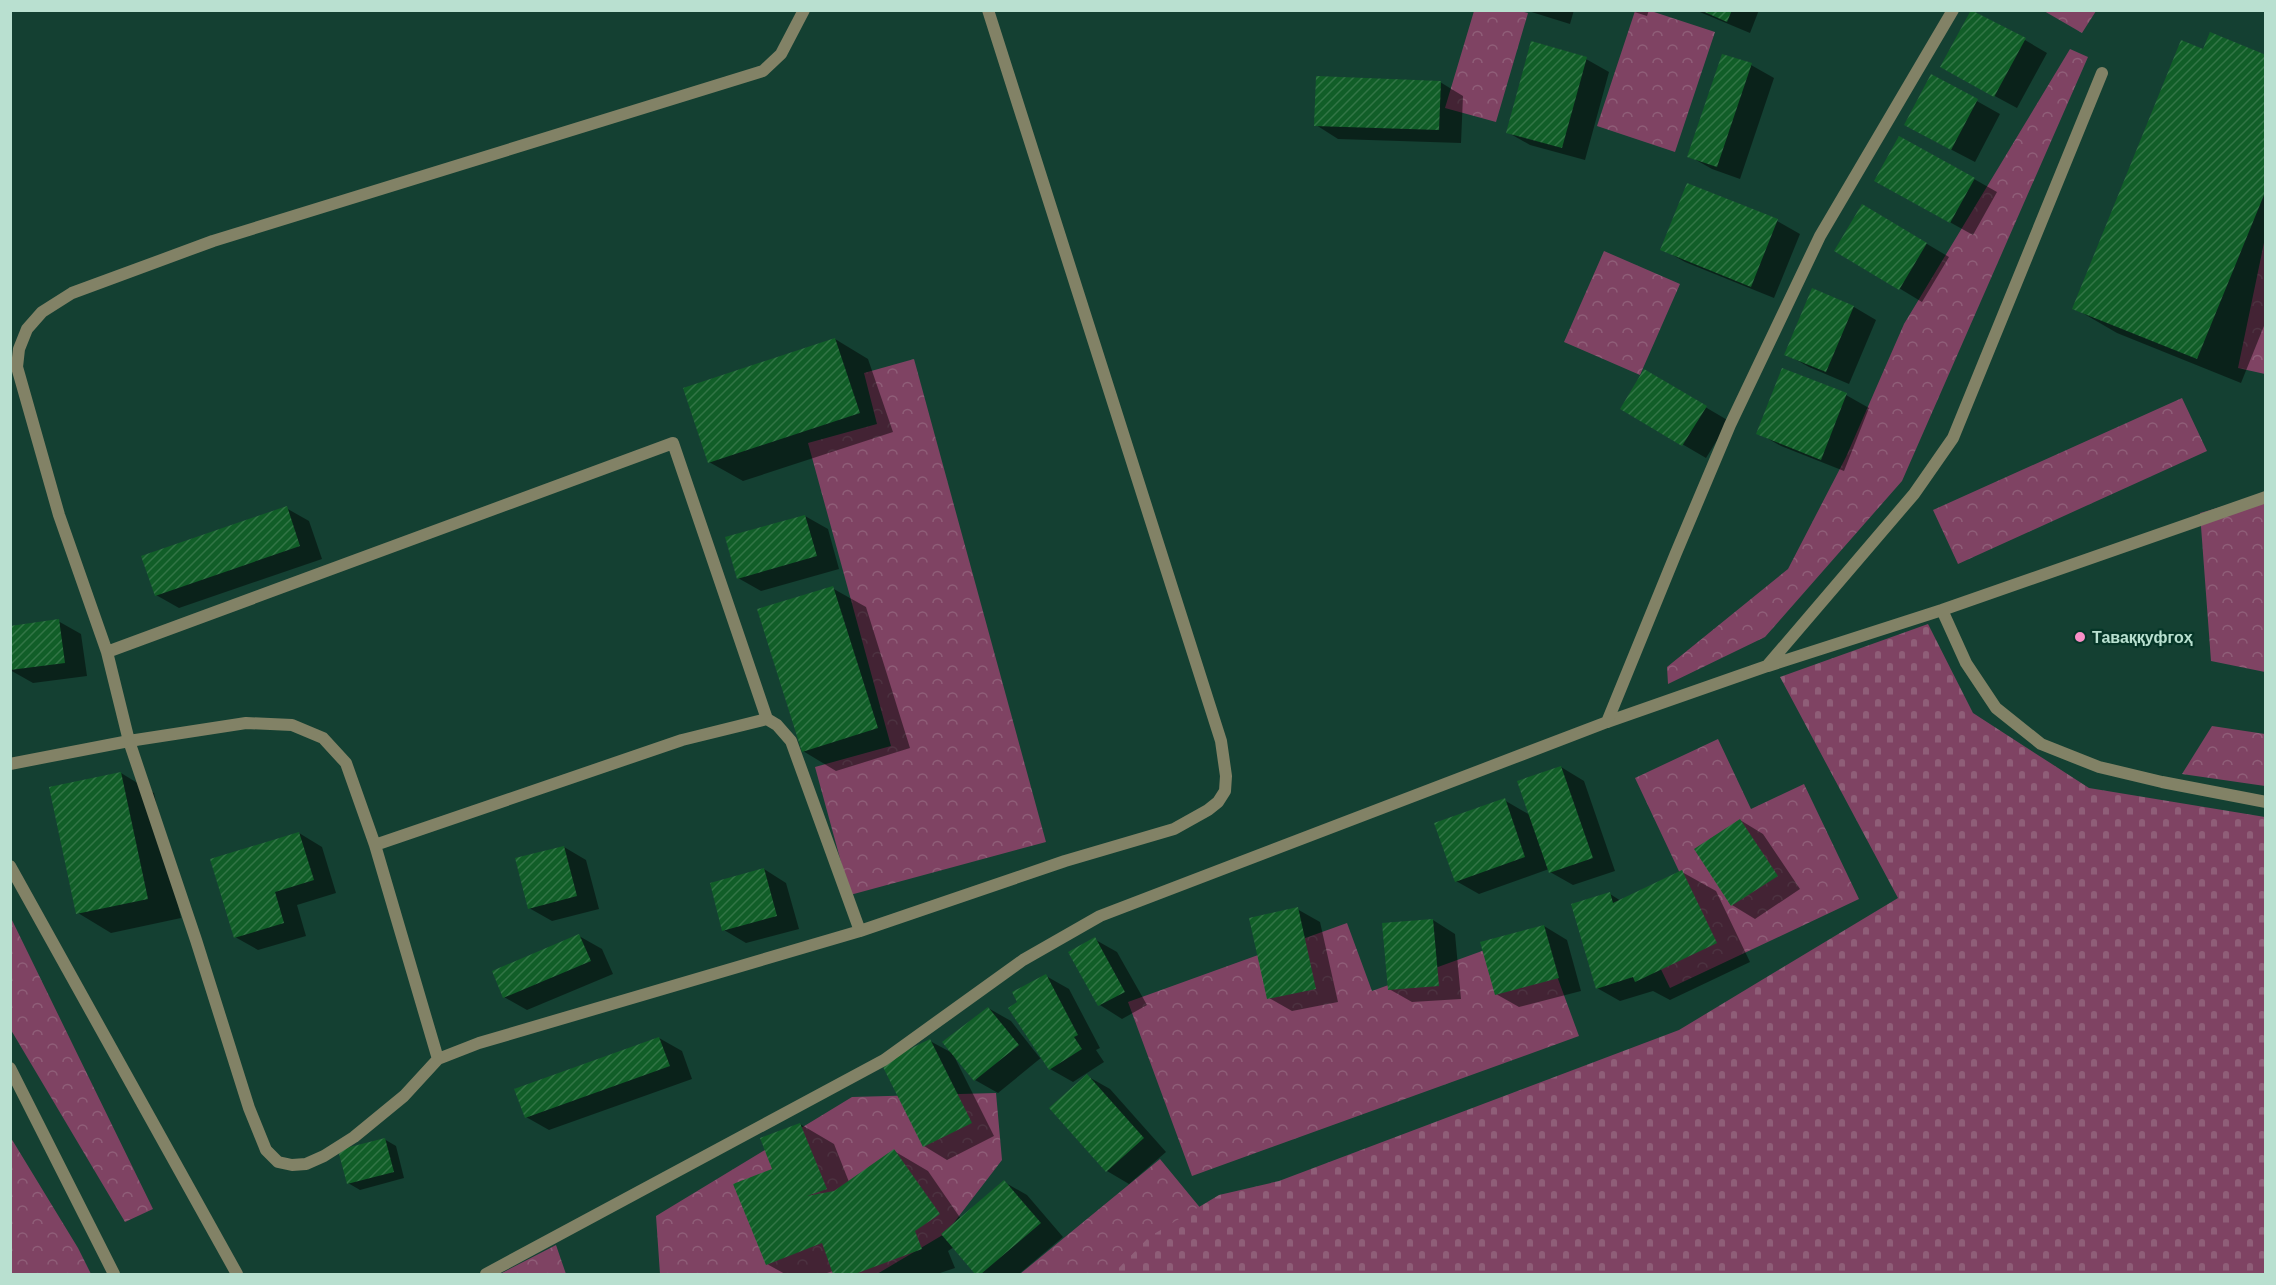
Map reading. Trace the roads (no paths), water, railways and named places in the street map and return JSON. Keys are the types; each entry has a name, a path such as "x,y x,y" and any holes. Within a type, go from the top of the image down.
{"street":[{"path":"804,10 781,54 763,71 213,241 72,293 42,312 27,329 18,349 17,367 59,515 107,652 129,741 249,1108 266,1150 278,1162 292,1165 306,1164 354,1137 404,1096 438,1059 479,1043 860,931 1065,861 1174,829 1208,810 1218,802 1225,791 1225,759 1221,741 988,10"},
{"path":"1607,722 1730,425 1820,236 1953,10"},
{"path":"1767,666 1914,494 1953,438 2103,73"},
{"path":"107,652 673,443 767,718 777,725 791,741 860,931"},
{"path":"486,1275 884,1060 1023,960 1100,916 1607,722 1767,666 1942,610 2265,497"},
{"path":"1942,610 1966,663 1996,708 2042,744 2099,767 2265,802"},
{"path":"375,845 682,740 767,718"},
{"path":"10,764 129,741 246,723 292,725 323,738 346,763 375,845 438,1059"},
{"path":"10,866 237,1275"},
{"path":"10,1068 114,1275"}],"place":[{"name":"Таваққуфгоҳ","path":"2080,637"}]}
